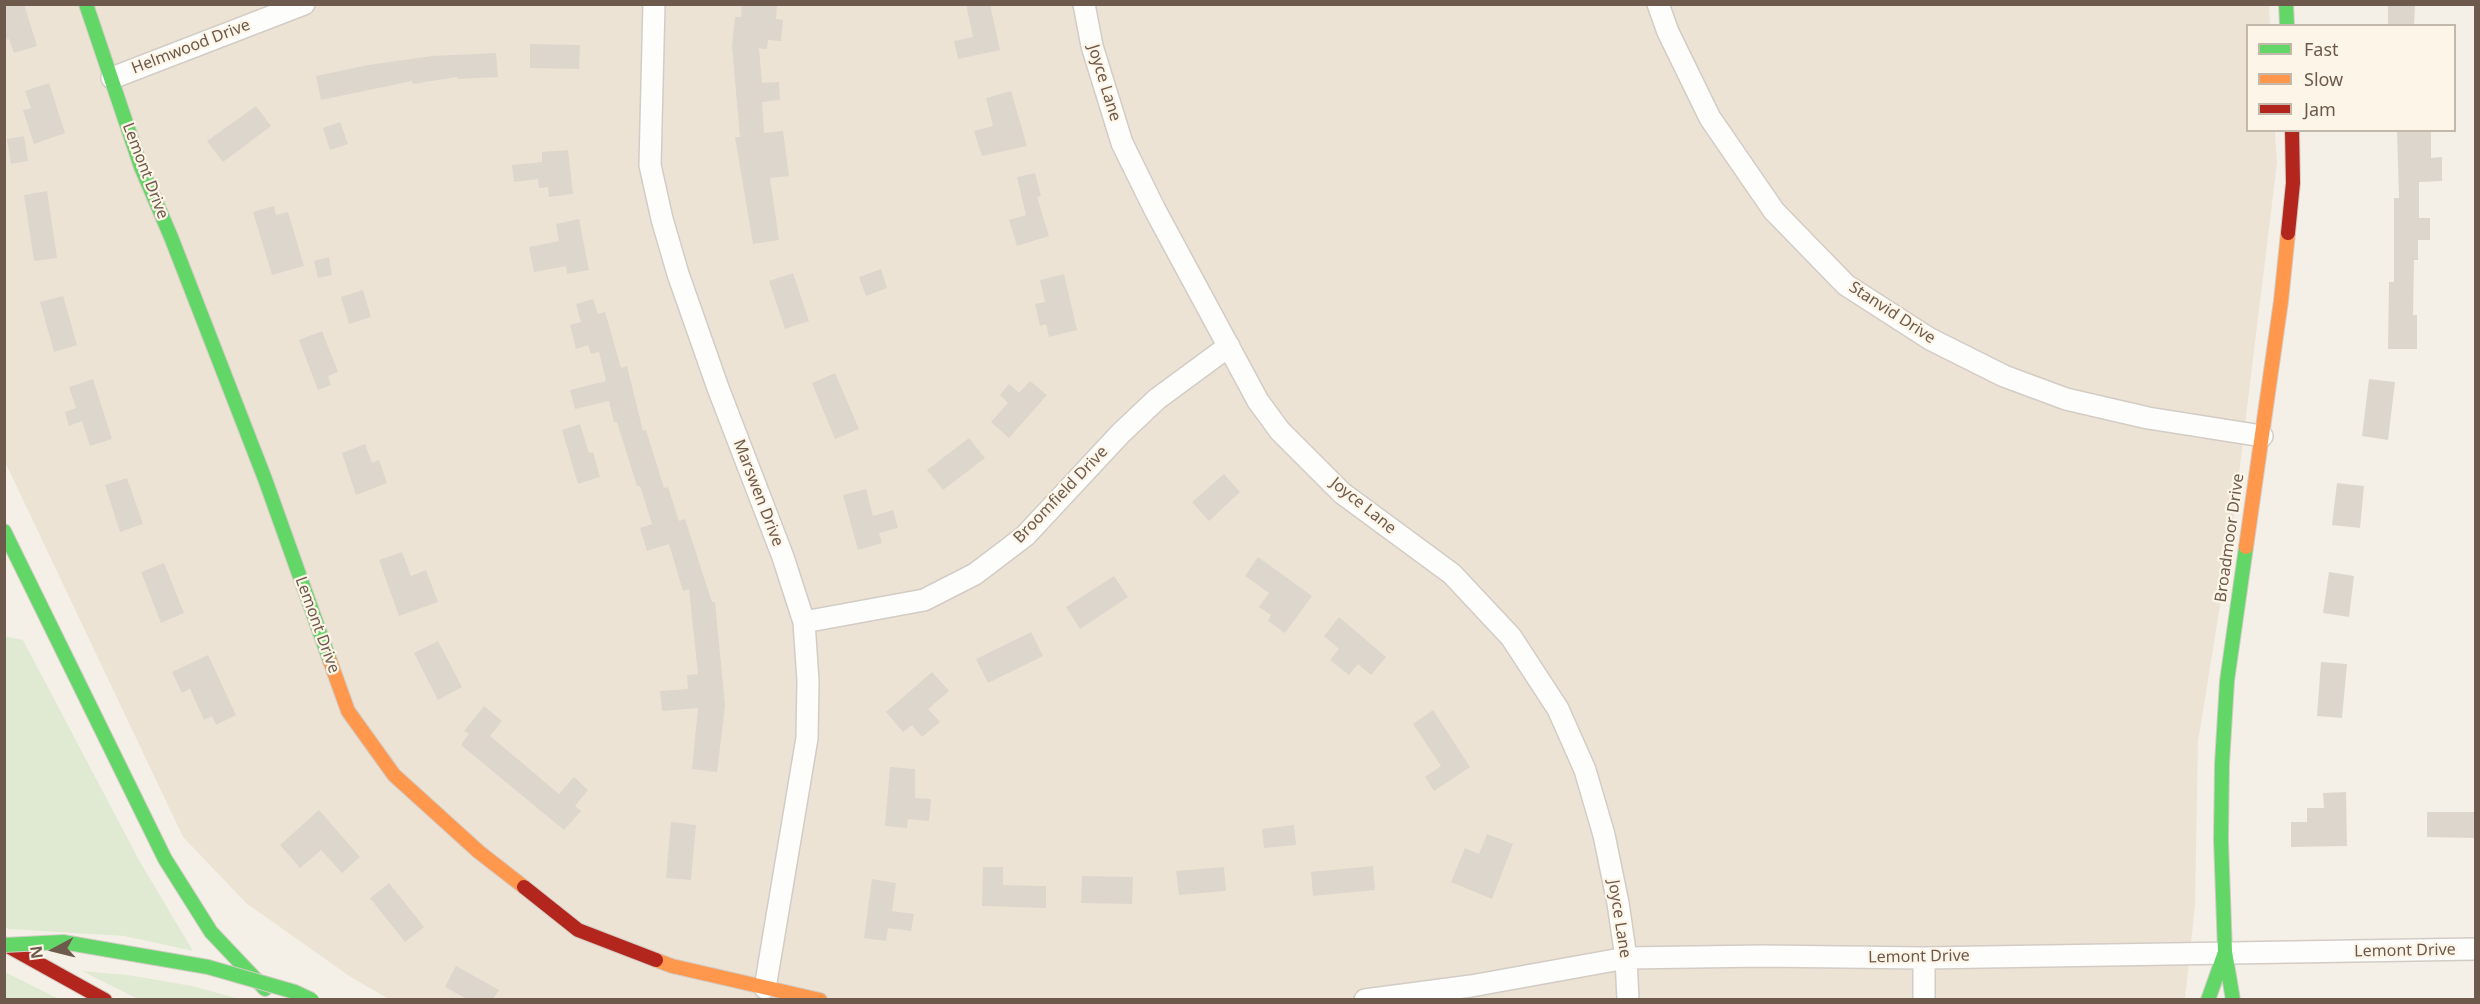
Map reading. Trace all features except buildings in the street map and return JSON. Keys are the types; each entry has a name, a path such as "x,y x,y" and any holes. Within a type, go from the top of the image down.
{"main road":[{"name":"Lemont Drive","path":"86,4 141,167 171,237 261,468 348,711 394,775 479,852 578,930 672,966 820,999"},
{"path":"2286,4 2287,24"},
{"name":"Broadmoor Drive","path":"2233,999 2225,952 2221,840 2222,764 2227,693 2287,246 2293,183 2292,132"},
{"path":"4,531 165,860 212,932 274,999"},
{"path":"4,944 63,942 207,967 312,999"},
{"path":"4,944 105,999"},
{"name":"Broadmoor Drive","path":"2208,999 2225,952"}],"street":[{"name":"Helmwood Drive","path":"112,78 304,4"},
{"name":"Marswen Drive","path":"654,4 650,165 662,219 678,274 718,388 783,557 804,622 808,681 807,738 765,988"},
{"name":"Joyce Lane","path":"1084,4 1092,46 1122,143 1155,210 1258,401 1280,431 1342,493 1452,574 1511,637 1558,709 1585,770 1604,835 1618,903 1626,958 1628,999"},
{"name":"Stanvid Drive","path":"1658,4 1668,32 1710,118 1774,211 1846,285 1930,339 2004,376 2066,399 2148,418 2262,436"},
{"name":"Broomfield Drive","path":"804,622 924,600 975,574 1025,536 1121,433 1157,399 1229,346"},
{"name":"Lemont Drive","path":"1365,999 1471,986 1626,958 1762,956 1924,958 2475,949"},
{"path":"1924,958 1924,999"}],"shaded area":[{"path":"5,5 2269,5 2270,24 2246,24 2246,132 2275,132 2277,163 2232,531 2198,742 2195,906 2185,999 389,999 352,978 246,903 183,837 5,462"}],"green space":[{"path":"4,636 23,640 140,862 193,951 124,936 8,929 5,926"},
{"path":"82,971 128,975 192,986 240,999 138,999"},
{"path":"5,972 59,999 5,999"}],"traffic: fast":[{"path":"86,4 141,167 171,237 265,479 330,661"},
{"path":"2286,4 2287,24"},
{"path":"4,531 165,859 211,932 265,989"},
{"path":"2233,1000 2225,952 2221,840 2222,764 2227,681 2246,547"},
{"path":"4,945 63,942 208,967 295,992 312,1000"},
{"path":"2208,1000 2224,955"}],"traffic: slow":[{"path":"2246,547 2281,301 2288,233"},
{"path":"330,661 348,711 394,775 479,852 524,887"},
{"path":"656,960 672,966 820,1000"}],"traffic: jam":[{"path":"2288,233 2293,183 2292,132"},
{"path":"524,887 578,930 656,960"},
{"path":"4,944 105,1000"}]}
